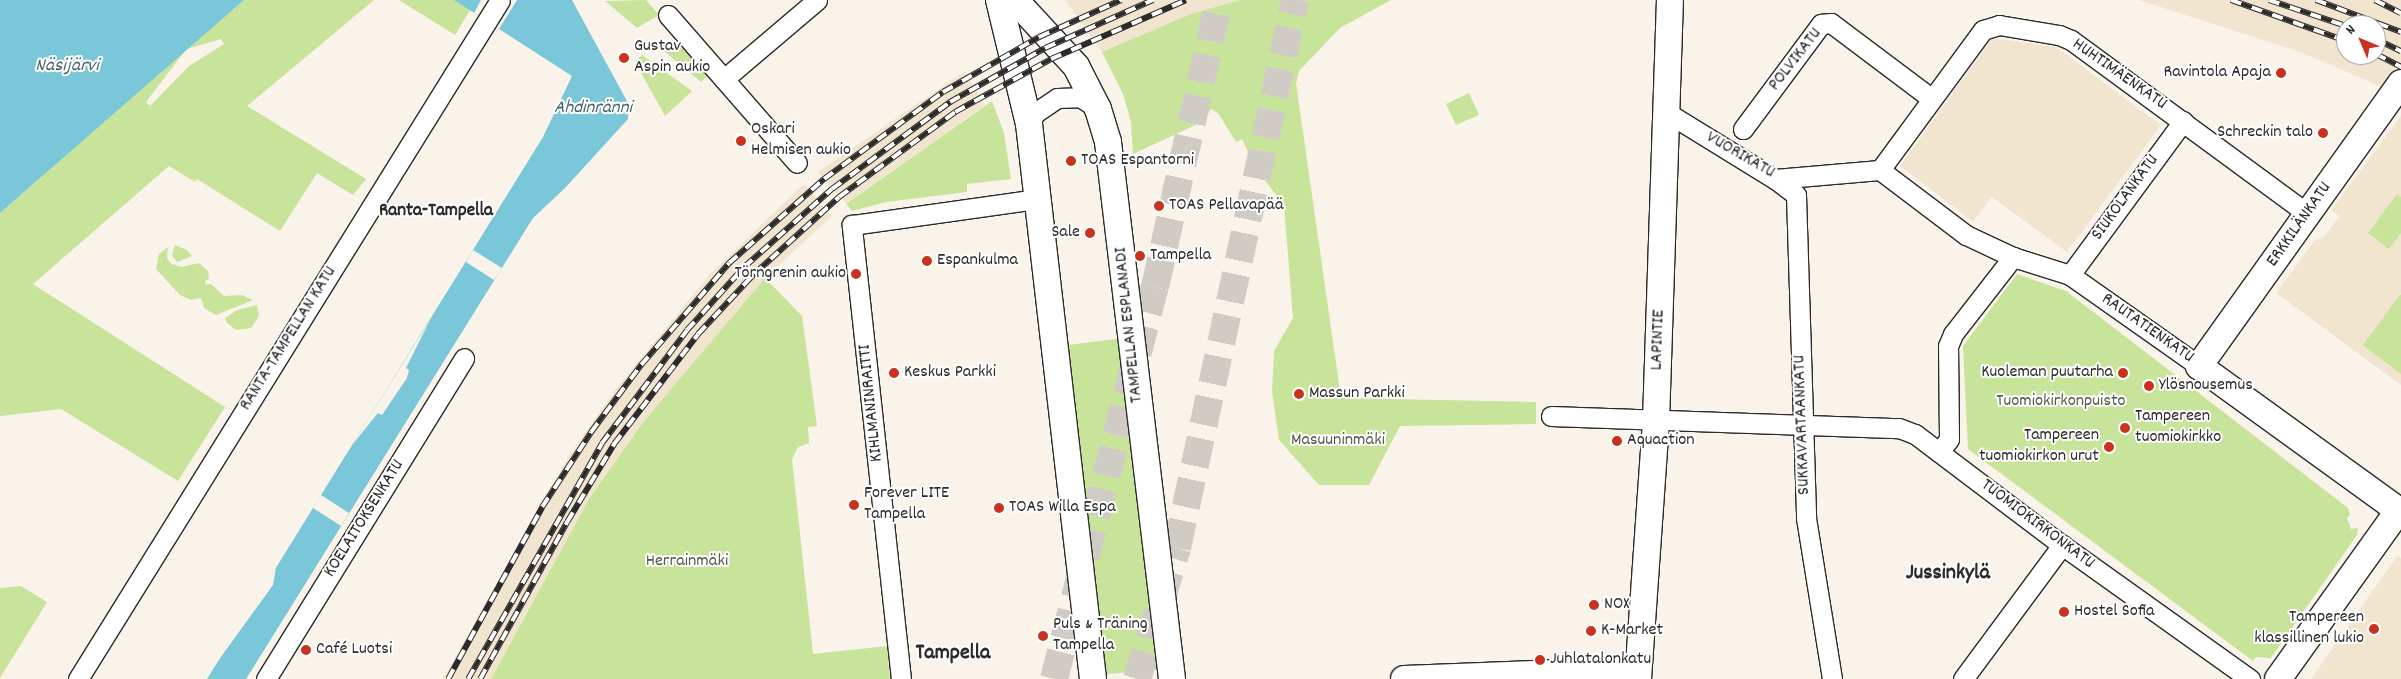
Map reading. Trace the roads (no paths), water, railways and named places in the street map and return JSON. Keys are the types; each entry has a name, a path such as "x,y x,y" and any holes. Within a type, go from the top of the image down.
{"street":[{"name":"RANTA-TAMPELLAN KATU","path":"78,679 500,0"},
{"path":"724,79 817,0"},
{"path":"999,0 1029,124 1029,200 1093,679"},
{"name":"TAMPELLAN ESPLANADI","path":"1015,0 1076,66 1098,109 1108,142 1172,679"},
{"name":"LAPINTIE","path":"1638,675 1656,421 1670,0"},
{"path":"668,16 797,163"},
{"name":"POLVIKATU","path":"1743,129 1821,24 1831,23 1931,98"},
{"name":"HUHTIMÄENKATU","path":"1880,170 1931,98 1983,30 1999,25 2059,35 2071,40 2308,214"},
{"name":"ERKKILÄNKATU","path":"2200,366 2401,83"},
{"path":"1029,124 1035,113 1057,98 1080,96 1098,109"},
{"name":"VUORIKATU","path":"1666,112 1775,179 1880,170"},
{"name":"SIUKOLANKATU","path":"2070,275 2183,121"},
{"name":"RAUTATIENKATU","path":"1880,170 1953,227 2013,257 2070,275 2200,366 2400,511"},
{"name":"SUKKAVARTAANKATU","path":"1775,179 1796,196 1806,518 1832,679"},
{"name":"KIHLMANINRAITTI","path":"901,679 852,225 1029,200"},
{"path":"1940,452 1949,439 1948,346 1953,334 2013,257"},
{"name":"KOELAITOKSENKATU","path":"266,679 464,358"},
{"name":"TUOMIOKIRKONKATU","path":"1551,416 1899,428 1915,434 2062,545 2250,679"},
{"path":"2278,679 2400,511"},
{"path":"1963,679 2062,545"},
{"path":"1404,679 1638,675"}],"water":[{"name":"Näsijärvi","path":"0,0 244,0 0,213"},
{"name":"Ahdinränni","path":"454,0 572,0 629,103 628,119 565,188 533,218 246,679 207,679 543,137 572,76"}],"tunnel":[{"path":"1054,679 1155,287 1219,0"},
{"path":"1137,679 1177,548 1295,0"}],"railway":[{"path":"448,679 542,507 591,432 641,365 729,263 824,179 943,92 1039,37 1121,0"},
{"path":"468,679 602,443 687,330 744,267 832,189 950,102 1045,48 1153,0"},
{"path":"480,679 567,522 614,444 698,334 754,274 839,197 955,112 1051,59 1186,0"},
{"path":"2231,0 2336,37"},
{"path":"2269,0 2336,23"},
{"path":"2316,0 2401,32"},
{"path":"2375,0 2401,13"},
{"path":"2386,44 2401,51"},
{"path":"2386,59 2401,67"}],"place":[{"name":"Gustav Aspin aukio","path":"624,58"},
{"name":"Ravintola Apaja","path":"2281,73"},
{"name":"Schreckin talo","path":"2323,133"},
{"name":"Oskari Helmisen aukio","path":"741,141"},
{"name":"TOAS Espantorni","path":"1071,161"},
{"name":"TOAS Pellavapää","path":"1159,206"},
{"name":"Sale","path":"1090,233"},
{"name":"Tampella","path":"1140,256"},
{"name":"Espankulma","path":"927,261"},
{"name":"Törngrenin aukio","path":"856,274"},
{"name":"Keskus Parkki","path":"894,373"},
{"name":"Kuoleman puutarha","path":"2123,373"},
{"name":"Ylösnousemus","path":"2149,386"},
{"name":"Massun Parkki","path":"1299,394"},
{"name":"Tampereen tuomiokirkko","path":"2125,428"},
{"name":"Aquaction","path":"1617,441"},
{"name":"Tampereen tuomiokirkon urut","path":"2109,447"},
{"name":"Forever LITE Tampella","path":"854,505"},
{"name":"TOAS Willa Espa","path":"999,508"},
{"name":"NOX","path":"1594,605"},
{"name":"Hostel Sofia","path":"2064,612"},
{"name":"Tampereen klassillinen lukio","path":"2374,629"},
{"name":"K-Market","path":"1591,631"},
{"name":"Puls & Träning Tampella","path":"1043,636"},
{"name":"Café Luotsi","path":"306,650"},
{"name":"Juhlatalonkatu","path":"1540,660"}],"district":[{"name":"Ranta-Tampella","path":"436,212"},
{"name":"Jussinkylä","path":"1948,574"},
{"name":"Tampella","path":"953,654"}],"park label":[{"name":"Tuomiokirkonpuisto","path":"2061,402"},
{"name":"Masuuninmäki","path":"1338,441"},
{"name":"Herrainmäki","path":"687,562"}]}
